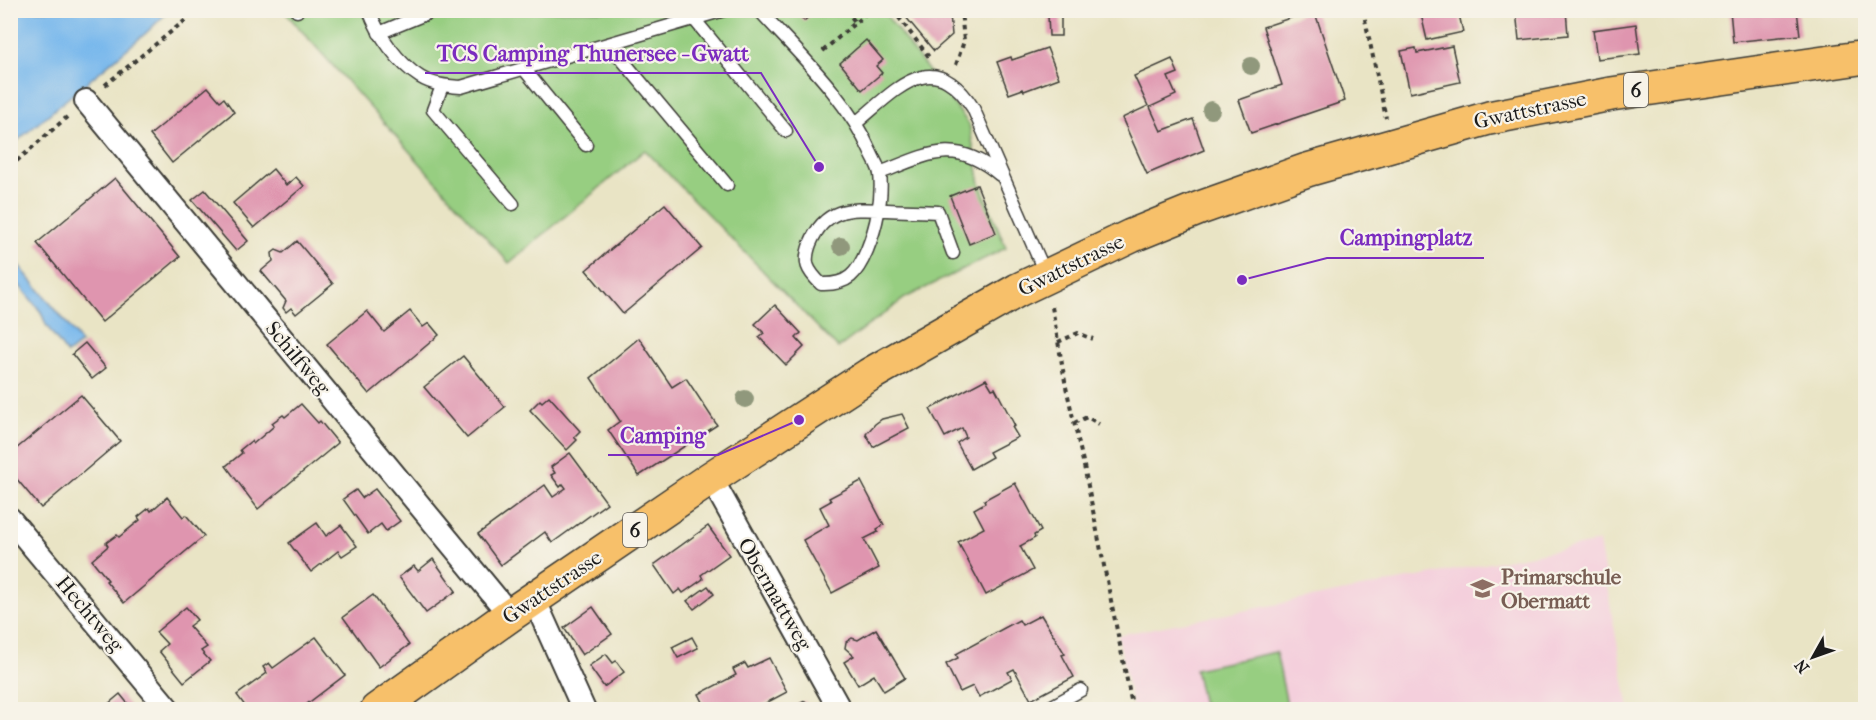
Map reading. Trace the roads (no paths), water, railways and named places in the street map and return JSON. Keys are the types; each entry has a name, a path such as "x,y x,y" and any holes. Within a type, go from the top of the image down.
{"main road":[{"name":"Gwattstrasse","path":"377,710 522,607 711,478 869,375 966,319 1049,291 1144,231 1200,208 1307,170 1489,118 1564,102 1866,57"}],"street":[{"name":"Schilfweg","path":"86,101 522,607 584,710"},
{"name":"Obermattweg","path":"711,478 840,710"},
{"name":"Hechtweg","path":"10,519 169,710"}],"lane":[{"path":"369,10 380,33 400,60 420,78 442,86 461,87 724,10"},
{"path":"380,33 435,10"},
{"path":"759,10 808,63 856,123 880,173 878,210 867,249 859,267 850,278 836,285 821,284 809,273 805,256 812,240 825,222 840,212 861,208 878,210 938,212 953,254"},
{"path":"694,19 786,131"},
{"path":"609,44 727,185"},
{"path":"524,69 586,145"},
{"path":"856,123 909,80 925,76 945,78 962,90 973,108 1003,177 1049,291"},
{"path":"442,86 433,110 513,204"},
{"path":"880,173 928,154 954,151 983,161 1003,177"},
{"path":"1045,710 1081,690"}],"water":[{"path":"11,10 169,10 169,11 11,146"},
{"path":"11,256 81,343 67,354 46,325 41,312 11,275"}],"place":[{"name":"TCS Camping Thunersee - Gwatt","path":"819,167"},
{"name":"Campingplatz","path":"1242,280"},
{"name":"Camping","path":"799,420"},
{"name":"Primarschule Obermatt","path":"1483,589"}]}
